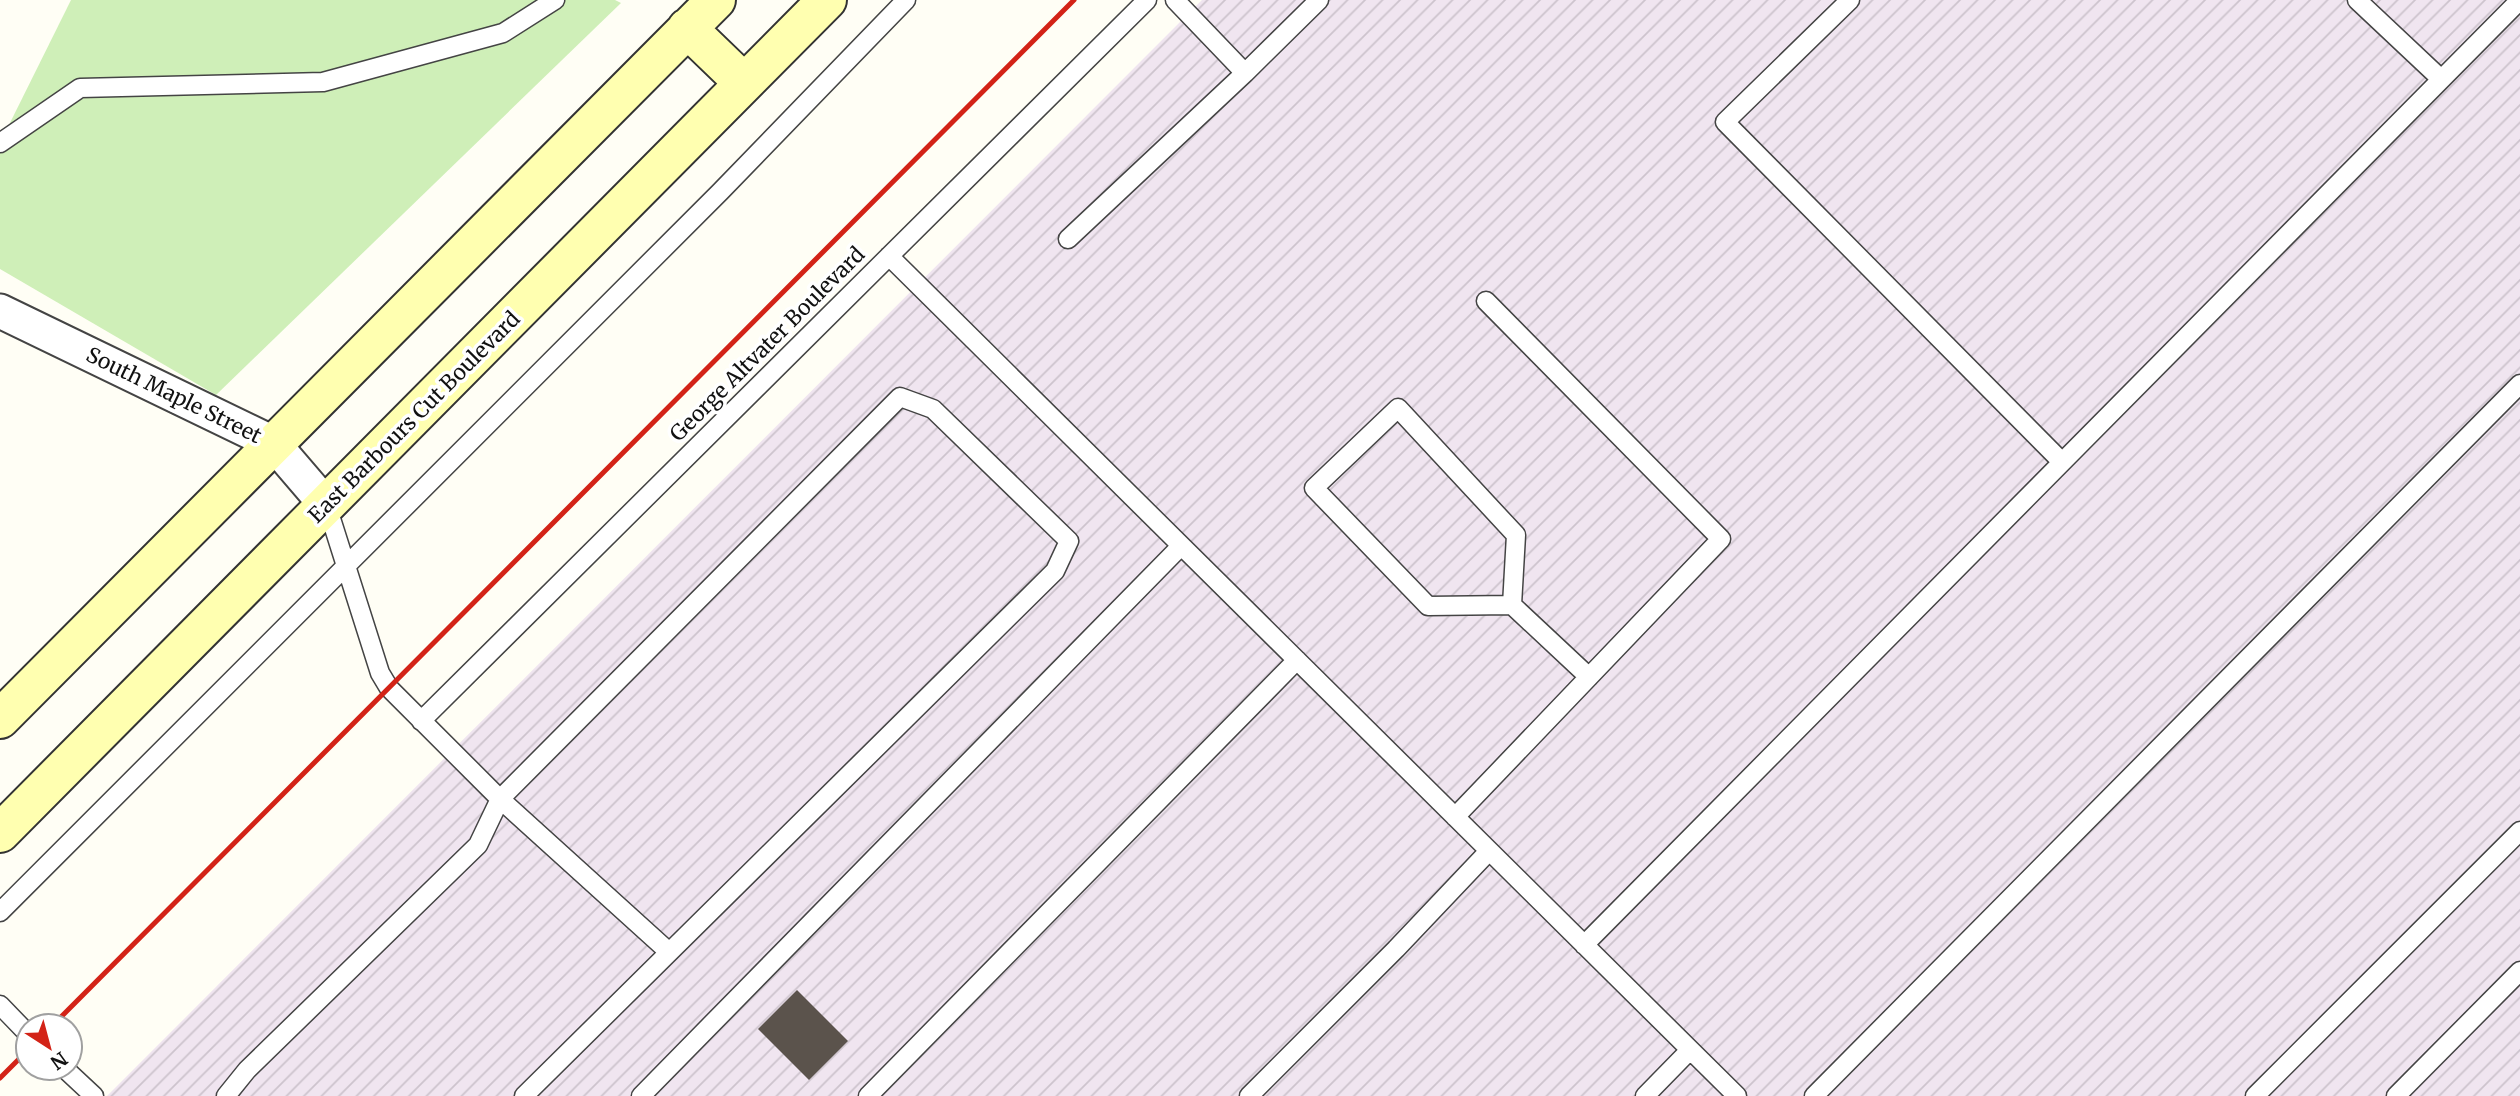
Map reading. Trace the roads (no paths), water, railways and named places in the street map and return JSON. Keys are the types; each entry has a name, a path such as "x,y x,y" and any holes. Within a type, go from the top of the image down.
{"street":[{"path":"0,719 716,0"},
{"name":"East Barbours Cut Boulevard","path":"0,833 827,0"},
{"path":"687,28 744,83"},
{"name":"South Maple Street","path":"0,311 273,443 327,506"}],"lane":[{"path":"0,142 80,88 323,82 503,33 555,0"},
{"path":"0,912 720,192 906,0"},
{"name":"George Altvater Boulevard","path":"421,721 1147,0"},
{"path":"1175,0 1245,73"},
{"path":"1068,239 1319,0"},
{"path":"1850,0 1725,122 2062,462"},
{"path":"2357,0 2441,79"},
{"path":"1584,945 2520,0"},
{"path":"889,256 1737,1096"},
{"path":"1455,817 1721,539 1486,301"},
{"path":"1815,1096 2520,384"},
{"path":"226,1096 247,1070 478,845 500,799 900,397 933,410 1069,541 1055,571 524,1096"},
{"path":"1512,605 1516,535 1398,408 1314,488 1428,606 1512,605 1590,677"},
{"path":"327,506 380,673 389,688 500,799 669,952"},
{"path":"641,1096 1181,545"},
{"path":"867,1096 1297,660"},
{"path":"2255,1096 2520,831"},
{"path":"1249,1096 1396,949 1489,850"},
{"path":"2396,1096 2520,971"},
{"path":"0,1005 14,1020"},
{"path":"1644,1096 1690,1050"},
{"path":"79,1082 94,1096"}],"railway":[{"path":"66,1012 1074,0"},
{"path":"0,1078 14,1064"}]}
